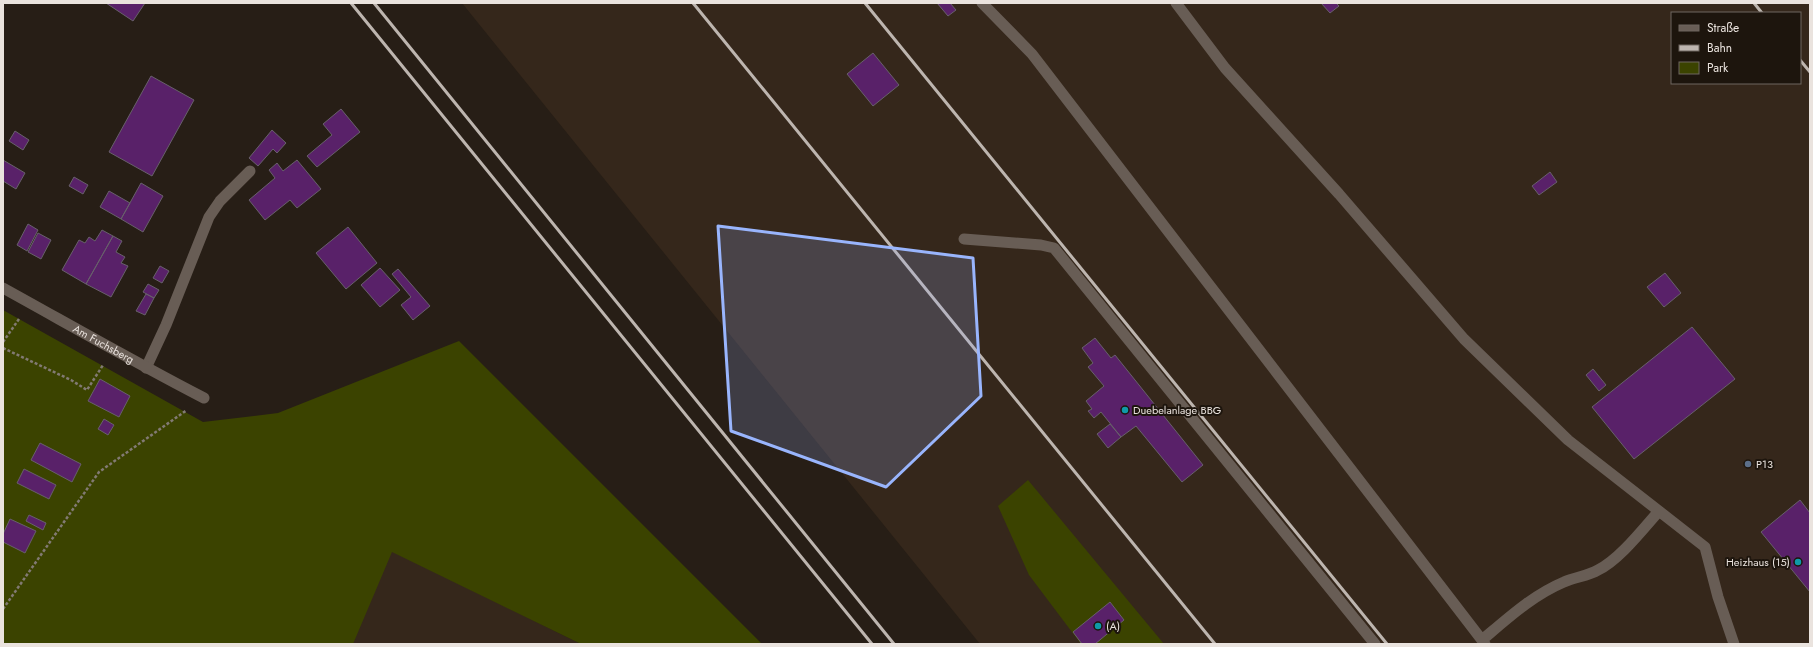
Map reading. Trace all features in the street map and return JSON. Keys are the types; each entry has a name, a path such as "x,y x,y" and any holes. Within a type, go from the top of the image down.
{"street":[{"path":"982,3 1032,54 1484,642 1521,607 1542,592 1565,581 1598,570 1617,557 1659,511"},
{"path":"1176,3 1225,68 1339,194 1464,339 1568,440 1705,547 1718,597 1734,644"},
{"path":"146,368 166,325 209,217 220,201 250,171"},
{"path":"964,239 1041,244 1054,248 1375,644"},
{"name":"Am Fuchsberg","path":"3,288 113,348 146,368 204,398"}],"path":[{"path":"3,342 32,304"},
{"path":"3,348 71,380 87,390 113,348"},
{"path":"3,610 99,472 204,398"}],"highlighted area":[{"path":"718,226 973,258 981,396 886,487 731,431"}],"shaded area":[{"path":"462,3 1810,3 1810,644 980,644"},
{"path":"392,551 581,644 226,644"}],"green space":[{"path":"3,310 203,422 278,413 459,341 762,644 581,644 392,552 353,644 3,644"},
{"path":"1028,480 1164,644 1081,644 1029,575 998,506"}],"building":[{"path":"106,3 145,3 133,21"},
{"path":"937,3 950,3 956,10 948,16"},
{"path":"1321,3 1336,3 1339,6 1330,13"},
{"path":"873,53 899,85 873,106 847,74"},
{"path":"151,76 194,100 152,176 109,152"},
{"path":"341,109 360,132 317,167 307,156 332,135 323,124"},
{"path":"272,130 286,143 277,153 273,149 258,166 249,158"},
{"path":"15,131 29,140 23,150 9,141"},
{"path":"3,160 25,173 16,189 3,181"},
{"path":"297,160 321,189 297,208 290,200 265,220 249,200 275,178 269,170 277,163 283,171"},
{"path":"1550,172 1557,182 1539,195 1532,186"},
{"path":"74,177 88,185 83,194 69,186"},
{"path":"141,183 163,196 143,232 121,219"},
{"path":"109,191 130,203 121,219 100,207"},
{"path":"28,224 38,230 27,251 17,245"},
{"path":"348,227 377,263 346,289 316,253"},
{"path":"102,230 113,236 86,284 62,270 79,240 85,243 89,237 95,241"},
{"path":"38,233 51,240 41,259 28,252"},
{"path":"113,236 122,241 116,252 125,257 121,263 128,266 111,297 86,284"},
{"path":"160,266 169,271 162,283 153,278"},
{"path":"380,268 400,290 380,307 361,285"},
{"path":"398,269 430,306 413,320 401,305 411,297 392,274"},
{"path":"1665,273 1681,293 1664,307 1647,287"},
{"path":"148,284 159,290 154,298 143,292"},
{"path":"146,294 154,298 145,315 136,311"},
{"path":"1692,327 1735,379 1634,459 1592,407"},
{"name":"Duebelanlage BBG","path":"1095,338 1111,358 1115,355 1203,465 1182,482 1136,426 1121,437 1101,412 1094,418 1088,411 1092,409 1086,401 1104,386 1088,367 1093,363 1082,348"},
{"path":"1593,369 1606,385 1599,391 1586,375"},
{"path":"100,379 130,396 119,417 88,401"},
{"path":"104,419 114,425 108,435 98,429"},
{"path":"1110,424 1121,437 1108,448 1097,434"},
{"path":"40,443 81,464 72,482 31,460"},
{"path":"24,469 56,485 49,499 17,483"},
{"name":"Heizhaus (15)","path":"1800,500 1810,513 1810,592 1761,532"},
{"path":"29,515 46,523 43,530 26,521"},
{"path":"10,519 36,531 25,553 3,542 3,534"},
{"name":"(A)","path":"1110,602 1124,620 1095,644 1082,644 1073,632"}],"railway":[{"path":"351,3 872,644"},
{"path":"374,3 894,644"},
{"path":"693,3 1215,644"},
{"path":"865,3 1387,644"},
{"path":"1754,3 1761,12"},
{"path":"1801,61 1810,72"}],"place":[{"name":"Duebelanlage BBG","path":"1125,410"},
{"name":"P13","path":"1748,464"},
{"name":"Heizhaus (15)","path":"1798,562"},
{"name":"(A)","path":"1098,626"}]}
